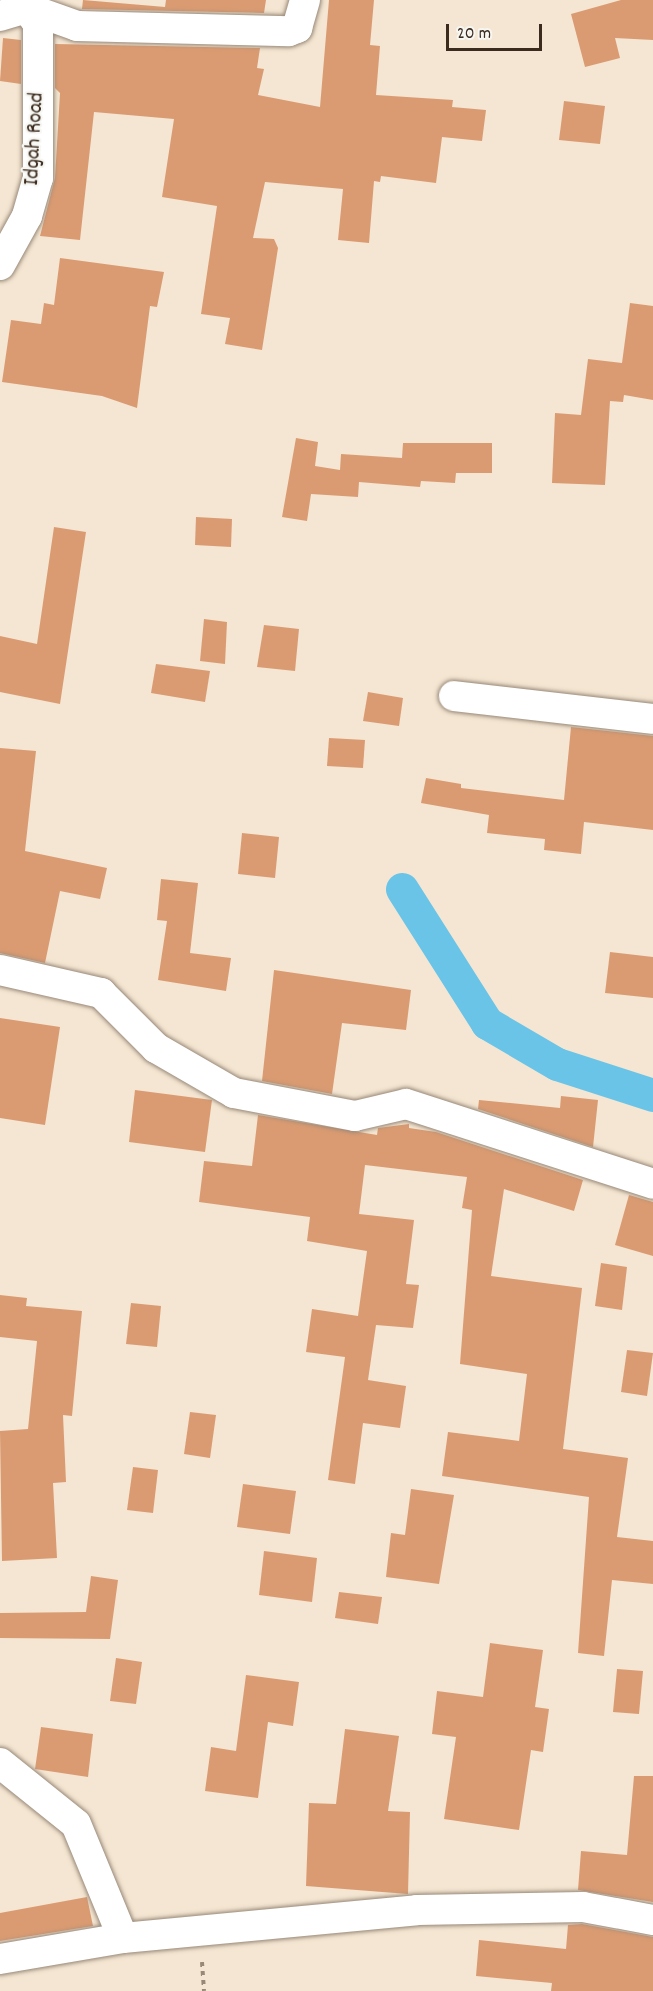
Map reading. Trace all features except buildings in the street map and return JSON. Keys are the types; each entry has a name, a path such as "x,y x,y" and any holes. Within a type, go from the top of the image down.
{"street":[{"path":"18,8 77,26 289,31 297,28 305,0"},
{"name":"Idgah Road","path":"0,265 27,216 38,178 38,24 18,8"},
{"path":"454,696 653,719"},
{"path":"0,970 101,993 156,1048 234,1093 355,1116 406,1104 653,1184"},
{"path":"0,1763 76,1824 123,1938"},
{"path":"0,1959 123,1938 417,1910 583,1907 653,1920"}],"waterway":[{"path":"402,889 487,1023 557,1064 653,1095"}]}
